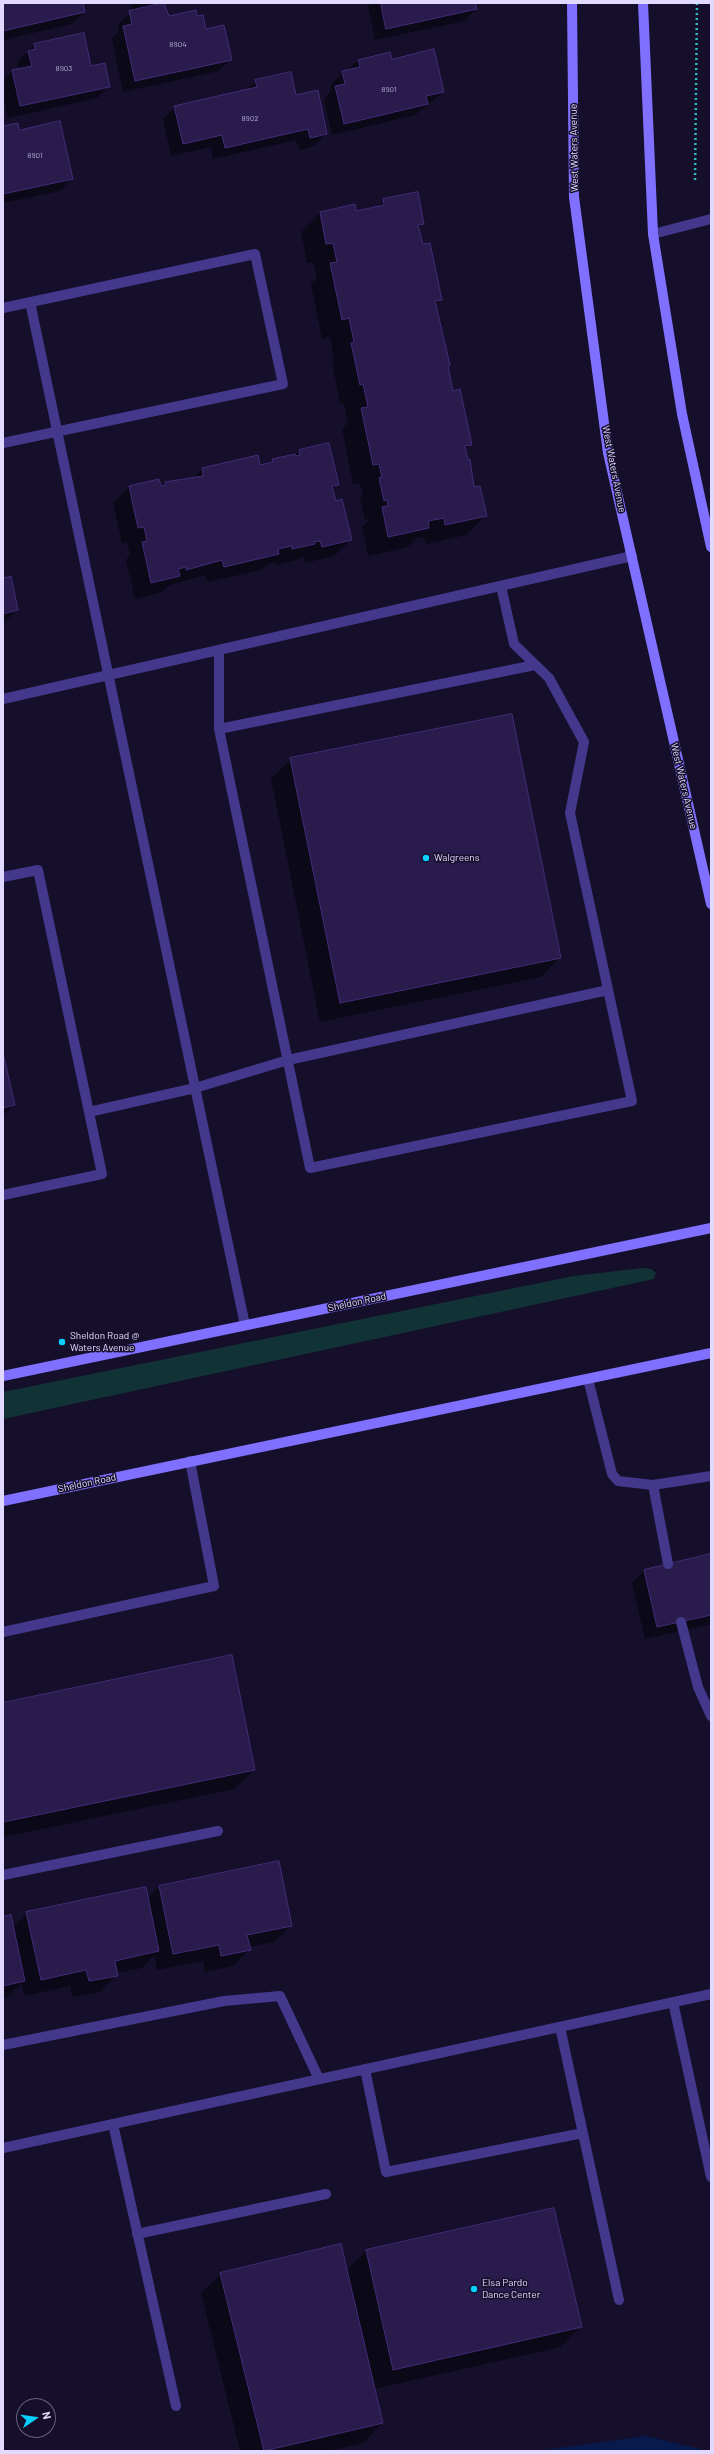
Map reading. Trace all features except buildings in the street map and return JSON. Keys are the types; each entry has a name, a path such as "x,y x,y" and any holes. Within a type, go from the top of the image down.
{"street":[{"name":"West Waters Avenue","path":"572,3 574,197 608,453 711,904"},
{"path":"643,3 653,234 682,414 711,547"},
{"name":"Sheldon Road","path":"3,1376 711,1228"},
{"name":"Sheldon Road","path":"3,1501 711,1353"}],"lane":[{"path":"653,234 711,219"},
{"path":"3,308 255,254 283,384 3,443"},
{"path":"30,302 245,1325"},
{"path":"3,699 632,556"},
{"path":"219,651 219,729 310,1168 632,1101 570,813 584,742 549,678 514,644 501,586"},
{"path":"219,729 535,665"},
{"path":"3,877 38,870 102,1174 3,1195"},
{"path":"89,1112 195,1088 288,1060 608,990"},
{"path":"588,1379 612,1474 618,1481 652,1485 711,1476"},
{"path":"3,1632 214,1586 190,1462"},
{"path":"652,1485 668,1564"},
{"path":"681,1622 698,1687 711,1716"},
{"path":"3,1875 218,1831"},
{"path":"3,2148 711,1994"},
{"path":"3,2045 224,2001 280,1996 318,2079"},
{"path":"673,2002 711,2177"},
{"path":"560,2027 619,2300"},
{"path":"365,2069 386,2172 583,2133"},
{"path":"113,2124 176,2406"},
{"path":"137,2234 326,2194"}],"path":[{"path":"695,180 697,3"}],"green space":[{"path":"643,1268 651,1269 656,1273 654,1279 3,1419 3,1392 574,1276"}],"water":[{"path":"646,2436 709,2451 542,2451 544,2450"}],"place":[{"name":"Walgreens","path":"426,858"},
{"name":"Sheldon Road @ Waters Avenue","path":"62,1342"},
{"name":"Elsa Pardo Dance Center","path":"474,2289"}]}
